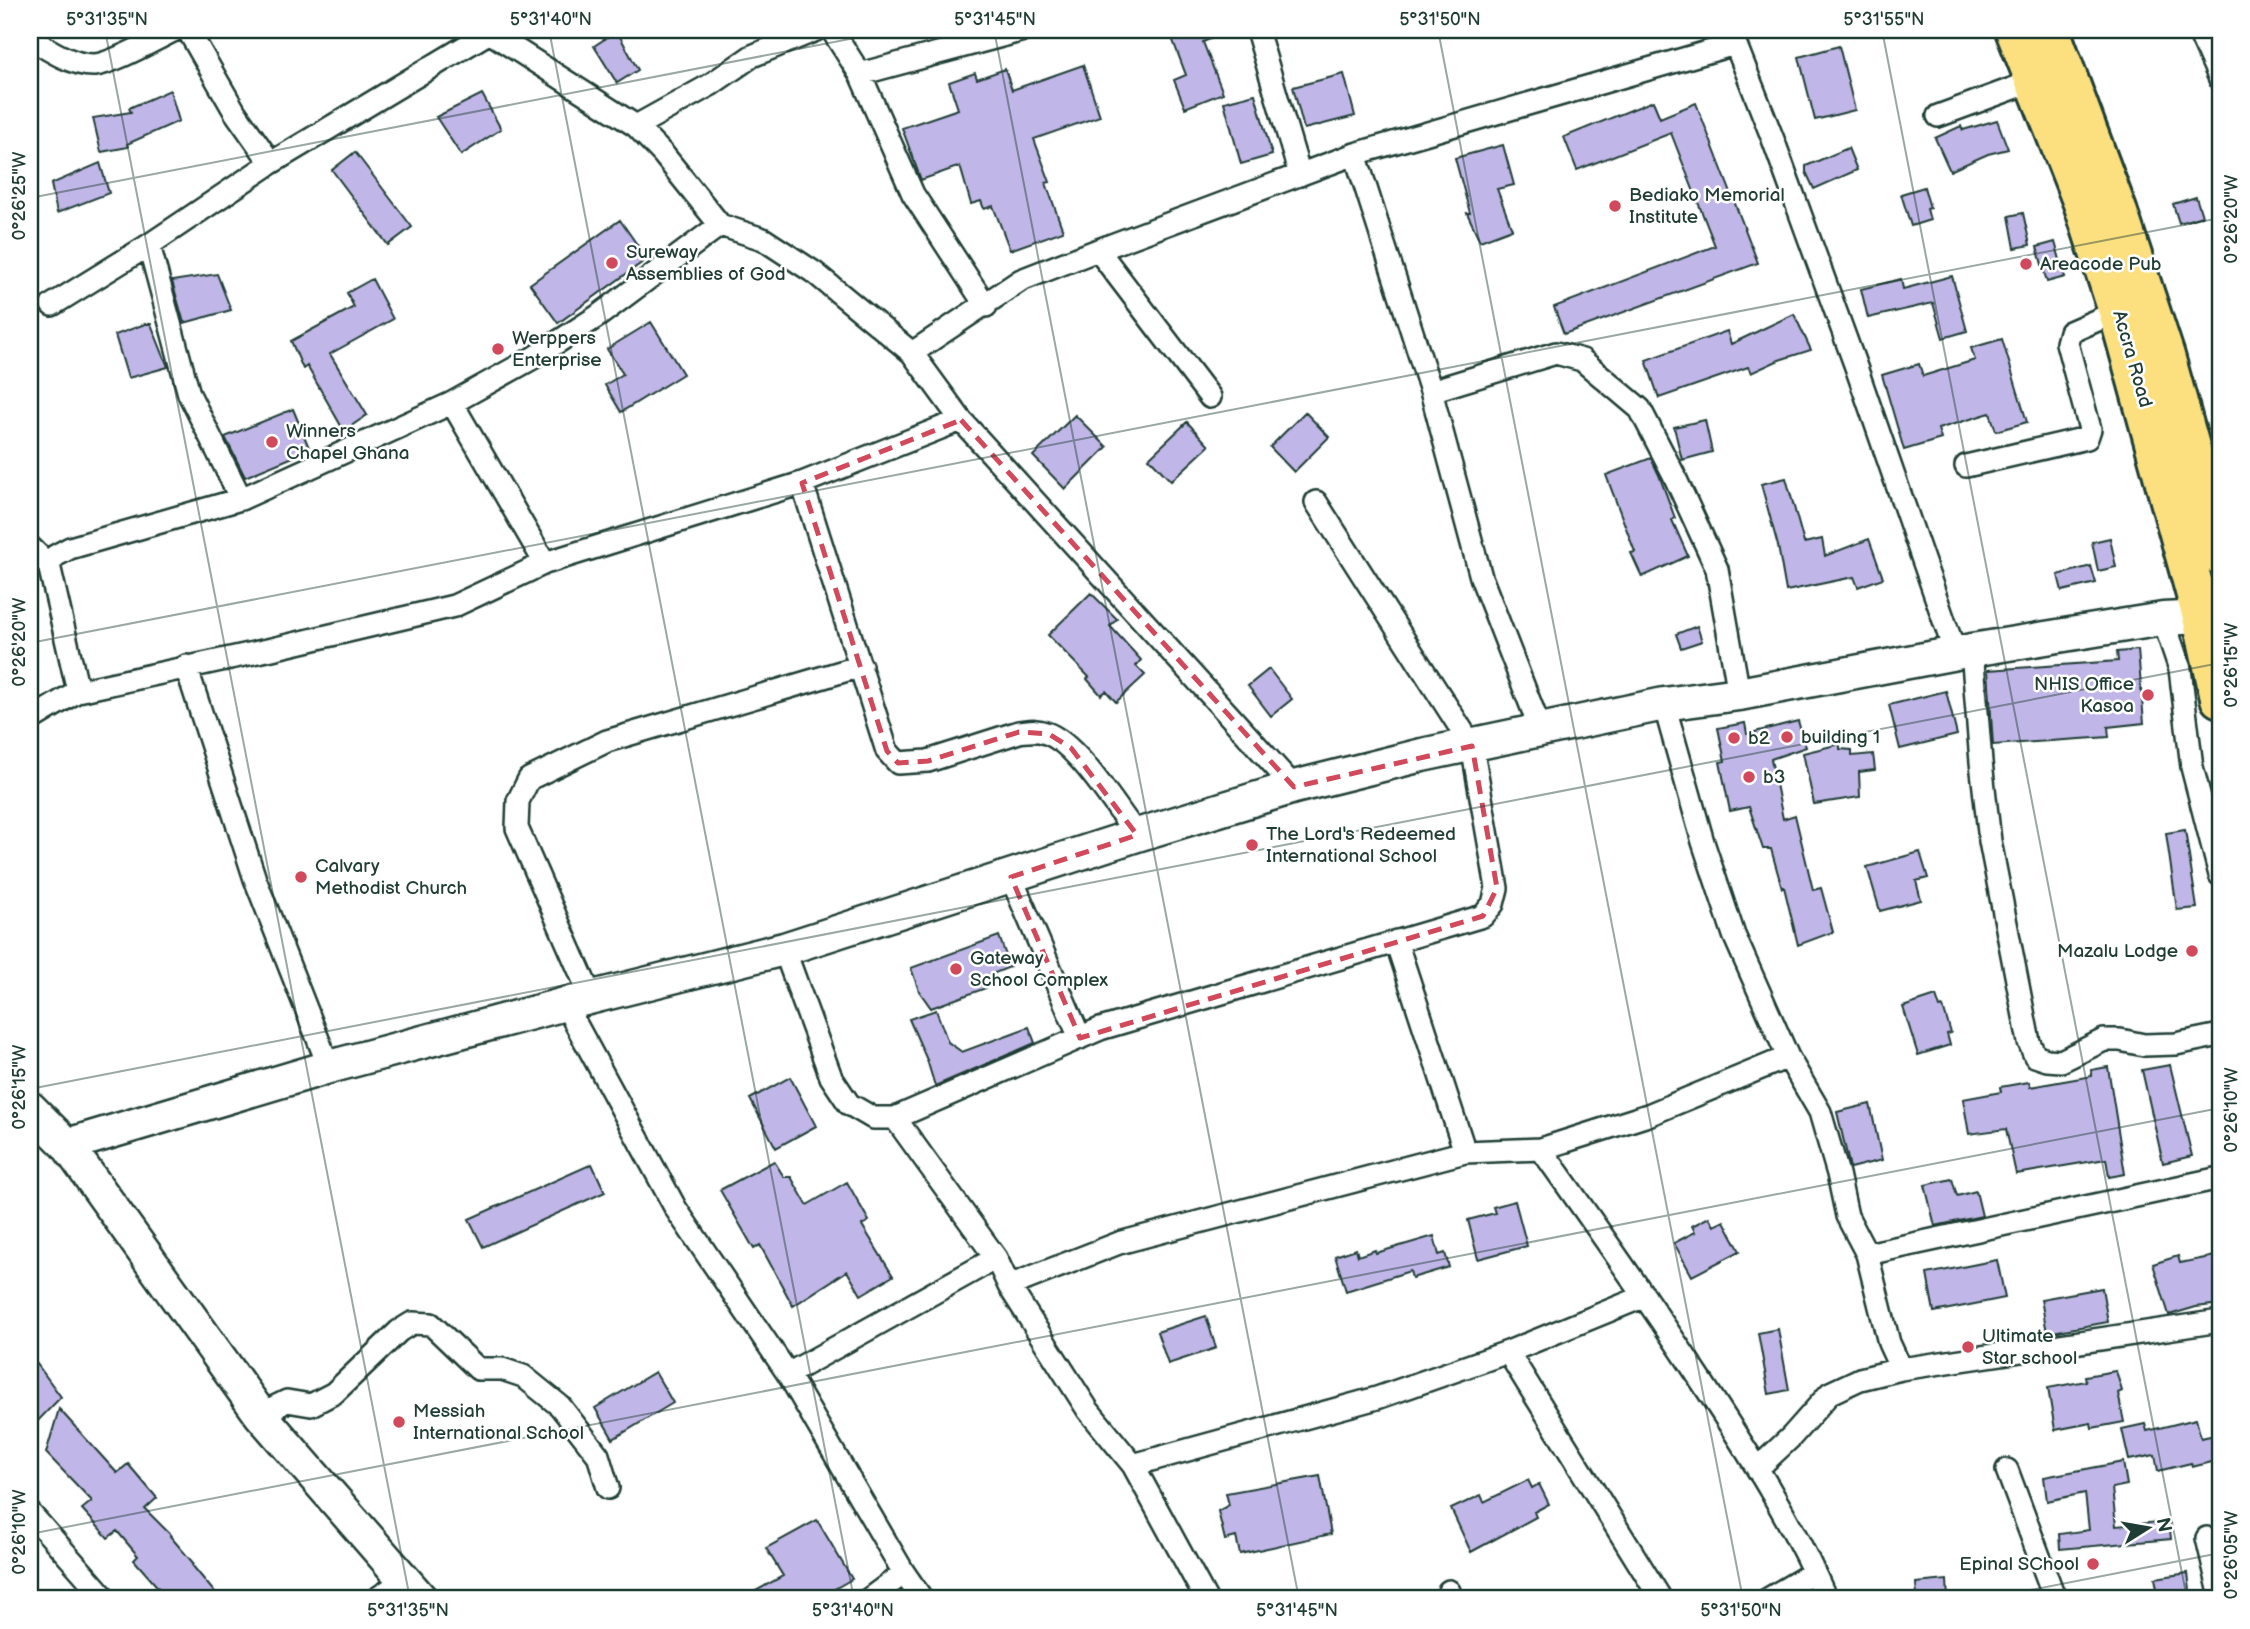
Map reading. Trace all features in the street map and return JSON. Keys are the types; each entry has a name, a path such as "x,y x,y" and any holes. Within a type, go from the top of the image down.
{"highway":[{"name":"Accra Road","path":"2015,30 2084,203 2119,311 2202,617 2220,698"},
{"name":"Accra Road","path":"2050,30 2118,213 2152,317 2202,481 2220,555"}],"street":[{"path":"30,37 70,59 95,65 175,30"},
{"path":"188,30 235,112 271,163"},
{"path":"636,127 710,85 752,56 816,30"},
{"path":"832,30 860,74 913,194 986,306"},
{"path":"860,74 1024,30"},
{"path":"1257,30 1300,175"},
{"path":"2198,30 2220,79"},
{"path":"51,305 149,245 271,163 487,31 636,127 663,155 720,225 763,239 815,273 912,353 961,420 1294,787"},
{"path":"912,353 986,306 1021,280 1098,250 1355,154 1732,37 1774,142 1964,652 1990,841 2029,1042 2035,1056 2062,1061 2105,1040 2155,1045 2176,1044 2220,1035"},
{"path":"1938,116 2036,80"},
{"path":"1355,154 1431,391 1481,577 1541,731"},
{"path":"49,565 55,556 70,548 241,499 452,403 533,358 598,316 720,225"},
{"path":"149,245 189,394 241,499"},
{"path":"1098,250 1210,397"},
{"path":"1966,466 2087,438 2090,429 2067,342 2070,332 2119,311"},
{"path":"1431,391 1556,353 1582,360 1640,409 1717,569 1739,694"},
{"path":"452,403 545,563"},
{"path":"30,720 78,691 454,606 545,563 802,483 961,420"},
{"path":"802,483 887,751 898,762 928,761 1018,732 1034,730 1049,734 1071,748 1137,835"},
{"path":"784,949 831,1077 849,1104 873,1118 895,1118 1100,1029 1483,916 1493,904 1497,888 1472,747 1316,502"},
{"path":"30,547 49,565 78,691"},
{"path":"67,1145 329,1067 578,1000 784,949 1294,787 1422,755 1472,747 1664,704 1739,694 1964,652 2163,619 2202,617"},
{"path":"2163,619 2180,669 2192,767 2220,875"},
{"path":"186,666 255,879 329,1067"},
{"path":"861,666 607,741 530,779 518,801 517,828 578,1000 676,1209 788,1374 904,1573 922,1599"},
{"path":"1664,704 1703,842 1734,935 1788,1056 1820,1112 1847,1216 1867,1254 1889,1342 1901,1369"},
{"path":"1012,877 1080,1038"},
{"path":"1396,941 1465,1152"},
{"path":"1009,1286 1119,1243 1465,1152 1541,1150 1648,1115 1788,1056"},
{"path":"30,1108 67,1145 260,1413 412,1590 376,1599"},
{"path":"895,1118 996,1258 1009,1286 1088,1410 1133,1465 1206,1599"},
{"path":"1541,1150 1645,1296 1758,1468 1826,1599"},
{"path":"1867,1254 2220,1178"},
{"path":"788,1374 996,1258"},
{"path":"1133,1465 1377,1398 1508,1352 1645,1296"},
{"path":"1758,1468 1791,1437 1830,1393 1860,1379 1901,1369 2220,1321"},
{"path":"260,1413 286,1401 311,1405 334,1393 398,1331 412,1323 431,1324 478,1369 502,1369 523,1376 559,1406 598,1455 608,1488"},
{"path":"1508,1352 1661,1599"},
{"path":"2007,1470 2055,1599"},
{"path":"30,1513 106,1599"},
{"path":"2207,1538 2220,1593"},
{"path":"1768,1599 1814,1572"},
{"path":"870,1599 904,1573"}],"highlighted area":[{"path":"961,420 1294,787 1472,746 1497,888 1483,916 1080,1038 1011,877 1137,835 1071,748 1049,734 1019,732 928,761 898,763 887,751 802,483"}],"building":[{"path":"1169,30 1231,30 1203,42 1223,93 1185,108 1174,80 1186,75"},
{"path":"617,31 638,70 617,83 594,46"},
{"path":"1839,46 1855,110 1815,120 1799,57"},
{"path":"1083,65 1100,116 1034,139 1050,182 1046,183 1063,231 1010,250 993,206 984,209 981,201 971,204 960,166 921,180 902,128 958,109 949,82 975,73 977,79 1005,69 1012,90"},
{"path":"1344,74 1355,116 1304,129 1293,87"},
{"path":"170,90 179,121 127,144 128,147 101,152 93,118 131,112 129,108"},
{"path":"482,94 501,129 461,155 436,117"},
{"path":"1255,94 1272,155 1241,164 1224,102"},
{"path":"1653,101 1660,118 1696,103 1758,263 1564,334 1554,307 1715,246 1671,133 1577,170 1564,137"},
{"path":"1997,120 2008,149 1988,154 1950,171 1935,138 1961,126 1963,130"},
{"path":"1503,145 1514,185 1497,189 1512,229 1480,241 1467,213 1470,213 1455,158"},
{"path":"1848,148 1857,170 1814,189 1806,166"},
{"path":"355,152 412,227 388,245 332,170"},
{"path":"100,163 109,193 57,213 51,184"},
{"path":"1924,187 1930,208 1927,209 1930,220 1911,226 1901,194"},
{"path":"2196,197 2202,216 2179,223 2173,204"},
{"path":"2023,213 2030,245 2015,248 2009,216"},
{"path":"620,220 647,259 558,323 530,284"},
{"path":"2055,242 2065,277 2047,282 2037,247"},
{"path":"217,274 231,310 184,323 172,281"},
{"path":"1952,276 1967,331 1943,338 1933,303 1868,318 1861,289 1901,279 1903,289"},
{"path":"372,279 393,319 330,354 367,415 344,431 307,366 303,369 291,341 354,307 347,293"},
{"path":"1794,314 1811,350 1779,360 1751,373 1748,367 1659,398 1646,360 1727,331 1731,344"},
{"path":"651,322 683,374 621,412 605,385 623,374 607,349"},
{"path":"151,324 168,367 128,378 115,335"},
{"path":"2002,339 2027,422 1996,431 1990,413 1938,429 1941,439 1904,450 1882,375 1919,364 1923,376 1975,360 1971,348"},
{"path":"293,409 310,450 245,477 225,437"},
{"path":"1305,412 1329,437 1294,472 1270,447"},
{"path":"1075,415 1107,447 1065,489 1033,456"},
{"path":"1705,420 1712,452 1682,460 1674,427"},
{"path":"1187,422 1209,446 1171,481 1149,458"},
{"path":"1651,458 1675,518 1672,520 1688,556 1642,577 1631,553 1635,552 1606,475"},
{"path":"1786,478 1804,543 1822,539 1825,556 1869,539 1883,578 1858,587 1854,577 1786,591 1778,546 1761,484"},
{"path":"2110,538 2116,567 2098,571 2092,542"},
{"path":"2091,566 2096,583 2062,591 2058,575"},
{"path":"1091,593 1117,619 1110,626 1141,660 1136,666 1145,675 1116,702 1106,691 1101,695 1087,679 1089,677 1048,635"},
{"path":"1697,626 1702,641 1681,648 1676,634"},
{"path":"2138,650 2144,723 2108,727 2109,737 1993,745 1988,670 2118,661 2117,652"},
{"path":"1269,669 1292,699 1271,716 1248,686"},
{"path":"1946,691 1957,735 1900,749 1889,705"},
{"path":"1798,721 1806,747 1771,759 1783,819 1795,815 1813,890 1821,888 1833,932 1798,945 1784,887 1782,888 1771,849 1763,849 1749,807 1730,811 1720,762 1725,761 1718,728 1745,723 1747,734"},
{"path":"1840,744 1840,749 1852,750 1852,756 1873,754 1875,770 1859,772 1860,797 1814,804 1803,753"},
{"path":"2185,830 2197,908 2177,910 2166,833"},
{"path":"1920,852 1928,878 1916,881 1921,900 1880,911 1867,867"},
{"path":"999,936 1010,967 982,978 986,988 931,1008 919,991 911,968"},
{"path":"1936,996 1940,1008 1943,1007 1951,1033 1947,1034 1950,1045 1918,1055 1903,1007"},
{"path":"936,1010 948,1042 962,1052 1029,1027 1035,1043 935,1086 909,1019"},
{"path":"2170,1065 2192,1156 2163,1163 2142,1070"},
{"path":"2108,1067 2125,1174 2109,1177 2106,1159 2016,1174 2006,1129 1969,1134 1963,1099 2001,1092 2000,1087 2029,1082 2030,1087 2092,1076 2091,1070"},
{"path":"790,1077 816,1126 776,1148 750,1099"},
{"path":"1870,1104 1882,1160 1850,1168 1837,1112"},
{"path":"774,1161 784,1177 791,1177 807,1205 847,1182 869,1221 862,1225 893,1276 861,1295 847,1271 793,1306 760,1245 754,1249 720,1190"},
{"path":"592,1164 605,1192 483,1247 469,1219"},
{"path":"1952,1179 1957,1196 1976,1191 1982,1216 1935,1226 1925,1185"},
{"path":"1515,1201 1527,1246 1478,1259 1468,1220 1495,1213 1493,1207"},
{"path":"1709,1217 1714,1226 1724,1221 1740,1251 1692,1276 1674,1243 1695,1232 1692,1226"},
{"path":"1434,1236 1439,1255 1445,1253 1449,1267 1412,1278 1410,1271 1346,1291 1335,1256 1356,1249 1358,1256 1375,1250 1376,1253"},
{"path":"2220,1255 2220,1304 2196,1307 2169,1315 2153,1264 2178,1256 2180,1263"},
{"path":"1997,1260 2005,1298 1934,1312 1927,1274"},
{"path":"2102,1288 2108,1322 2047,1333 2041,1299"},
{"path":"1206,1316 1216,1348 1168,1364 1157,1332"},
{"path":"1778,1329 1789,1390 1769,1394 1758,1333"},
{"path":"37,1364 61,1397 30,1429 30,1373"},
{"path":"2116,1371 2122,1391 2118,1393 2124,1422 2092,1428 2091,1423 2055,1430 2048,1388 2086,1381 2085,1376"},
{"path":"655,1372 673,1403 613,1439 595,1408"},
{"path":"59,1409 117,1473 128,1464 157,1498 145,1509 171,1535 220,1599 168,1599 134,1560 138,1556 117,1531 108,1538 82,1509 92,1501 46,1453"},
{"path":"2196,1419 2201,1438 2215,1435 2220,1460 2192,1467 2191,1463 2158,1471 2155,1455 2129,1460 2122,1429 2145,1424 2147,1431"},
{"path":"2123,1462 2127,1485 2112,1488 2116,1526 2169,1521 2171,1539 2060,1549 2059,1534 2089,1530 2085,1493 2047,1501 2044,1477"},
{"path":"1320,1476 1331,1534 1240,1554 1236,1537 1225,1540 1218,1511 1229,1505 1226,1493"},
{"path":"1528,1480 1532,1488 1539,1484 1549,1504 1534,1512 1536,1517 1471,1552 1451,1509 1481,1495 1484,1502"},
{"path":"817,1520 852,1579 817,1599 741,1599 783,1576 766,1548"},
{"path":"2188,1573 2191,1599 2159,1599 2155,1578"},
{"path":"1947,1580 1948,1599 1917,1599 1916,1583"}],"place":[{"name":"Bediako Memorial Institute","path":"1615,206"},
{"name":"Sureway Assemblies of God","path":"612,263"},
{"name":"Areacode Pub","path":"2026,264"},
{"name":"Werppers Enterprise","path":"498,349"},
{"name":"Winners Chapel Ghana","path":"272,442"},
{"name":"NHIS Office Kasoa","path":"2148,695"},
{"name":"building 1","path":"1787,737"},
{"name":"b2","path":"1734,738"},
{"name":"b3","path":"1749,777"},
{"name":"The Lord's Redeemed International School","path":"1252,845"},
{"name":"Calvary Methodist Church","path":"301,877"},
{"name":"Mazalu Lodge","path":"2192,951"},
{"name":"Gateway School Complex","path":"956,969"},
{"name":"Ultimate Star school","path":"1968,1347"},
{"name":"Messiah International School","path":"399,1422"},
{"name":"Epinal SChool","path":"2093,1564"}]}
